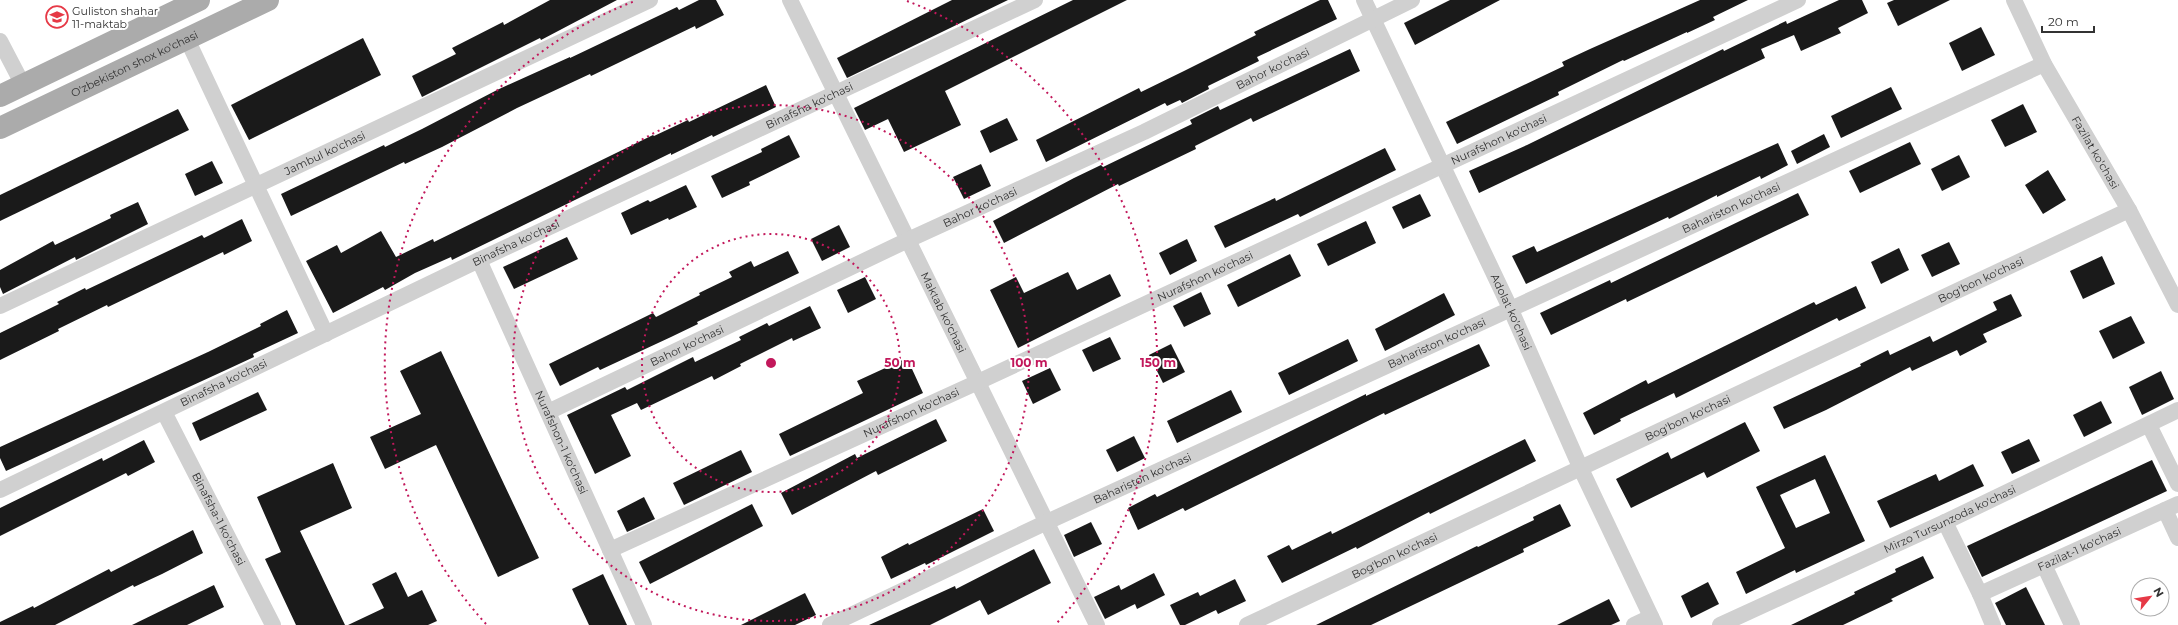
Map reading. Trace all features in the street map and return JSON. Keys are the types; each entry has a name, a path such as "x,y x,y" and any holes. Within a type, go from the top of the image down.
{"main road":[{"path":"0,96 199,0"},
{"name":"O'zbekiston shox ko'chasi","path":"0,128 268,0"}],"street":[{"name":"Jambul ko'chasi","path":"0,306 650,0"},
{"name":"Maktab ko'chasi","path":"790,0 1097,625"},
{"name":"Binafsha ko'chasi","path":"0,490 479,260 1035,0"},
{"name":"Adolat ko'chasi","path":"1364,0 1511,310 1581,469 1653,621"},
{"name":"Bahor ko'chasi","path":"548,412 908,240 1144,132 1412,0"},
{"name":"Nurafshon ko'chasi","path":"610,550 978,382 1798,0"},
{"name":"Fazilat ko'chasi","path":"2014,0 2044,64 2130,210 2178,305"},
{"path":"187,39 326,334"},
{"path":"0,41 23,85"},
{"name":"Bahariston ko'chasi","path":"830,625 1047,522 2044,64"},
{"name":"Bog'bon ko'chasi","path":"1247,625 2130,210"},
{"name":"Nurafshon-1 ko'chasi","path":"479,260 644,625"},
{"name":"Mirzo Tursunzoda ko'chasi","path":"1720,625 1945,522 2150,425 2178,410"},
{"name":"Binafsha-1 ko'chasi","path":"164,412 273,625"},
{"path":"2150,425 2178,484"},
{"path":"2172,507 2178,538"},
{"name":"Fazilat-1 ko'chasi","path":"1980,594 2172,507"},
{"path":"1945,522 1980,594 1993,625"},
{"path":"2044,565 2072,625"},
{"path":"1634,625 1653,621"}],"building":[{"path":"550,0 617,0 541,40 540,38 422,97 412,76 456,54 452,48 503,22 504,25"},
{"path":"699,0 716,0 724,15 696,29 695,26 591,76 590,74 517,108 442,147 405,164 404,162 291,216 281,194 384,145 385,147 497,90 570,58 677,7 679,10"},
{"path":"952,0 1008,0 847,78 837,58"},
{"path":"1073,0 1127,0 945,91 961,125 904,152 888,119 865,130 854,108"},
{"path":"1320,0 1328,0 1337,19 1257,57 1259,61 1208,86 1209,89 1182,103 1180,100 1167,106 1165,103 1046,162 1036,140 1139,88 1141,92 1184,71 1256,35 1254,32"},
{"path":"1450,0 1500,0 1415,45 1404,23"},
{"path":"1700,0 1748,0 1713,17 1715,20 1624,61 1623,60 1558,92 1559,95 1457,144 1446,122 1564,66 1562,62"},
{"path":"1839,0 1862,0 1868,13 1838,28 1841,33 1801,51 1794,35 1761,49 1765,58 1479,193 1469,171 1527,145 1723,49 1724,51 1786,21 1787,24"},
{"path":"1894,0 1950,0 1898,26 1887,3"},
{"path":"1981,27 1995,55 1962,71 1949,43"},
{"path":"363,38 381,75 249,140 231,105"},
{"path":"1350,49 1360,71 1253,122 1251,118 1195,146 1196,149 1119,186 1118,184 1004,243 993,221 1074,178 1101,165 1103,167 1192,124 1190,120 1218,106 1220,110"},
{"path":"766,85 776,107 713,137 712,135 671,155 671,153 452,260 451,257 415,273 385,290 383,287 333,313 306,261 337,245 341,253 381,231 396,257 433,239 434,242 653,135 654,136 688,120 689,122"},
{"path":"1891,87 1902,109 1841,138 1831,116"},
{"path":"2023,104 2037,132 2005,147 1991,120"},
{"path":"178,109 189,130 0,221 0,195"},
{"path":"1007,118 1018,140 990,153 980,131"},
{"path":"1824,134 1830,147 1797,164 1791,151"},
{"path":"789,135 800,157 749,182 750,185 722,198 711,176 762,152 761,149"},
{"path":"1910,142 1921,164 1860,193 1849,171"},
{"path":"1778,143 1788,165 1761,179 1760,176 1717,197 1717,195 1669,219 1668,217 1526,284 1512,256 1534,246 1537,252"},
{"path":"1385,148 1396,170 1300,217 1298,214 1225,248 1214,226 1275,198 1276,201"},
{"path":"1959,155 1970,177 1942,191 1931,169"},
{"path":"212,161 223,183 195,196 185,174"},
{"path":"981,164 991,186 964,199 953,177"},
{"path":"2048,170 2066,200 2043,214 2025,185"},
{"path":"686,185 697,207 631,235 621,213 648,200 650,202"},
{"path":"1798,193 1809,215 1627,302 1626,299 1551,335 1540,313 1610,280 1611,283"},
{"path":"1420,194 1431,216 1403,229 1392,207"},
{"path":"138,202 148,224 76,260 75,257 3,294 0,287 0,270 53,241 55,245 111,218 110,215"},
{"path":"242,219 252,241 224,255 223,252 108,307 107,305 0,360 0,333 59,304 57,302 85,288 86,290 202,235 204,238"},
{"path":"1366,221 1376,243 1328,266 1317,244"},
{"path":"839,225 850,247 822,261 811,239"},
{"path":"567,237 578,259 514,289 503,267"},
{"path":"1187,239 1197,261 1170,275 1159,253"},
{"path":"1949,242 1960,264 1932,277 1921,255"},
{"path":"1899,248 1909,270 1881,284 1871,262"},
{"path":"788,251 799,273 697,322 698,324 671,337 600,370 598,367 560,386 549,364 653,313 656,317 700,295 699,293 732,277 729,272 751,261 754,267"},
{"path":"1290,254 1301,276 1238,307 1227,285"},
{"path":"2102,256 2115,284 2083,299 2070,271"},
{"path":"1068,272 1077,290 1110,274 1121,296 1018,348 990,290 1016,277 1024,293"},
{"path":"865,277 876,299 848,313 837,290"},
{"path":"1856,286 1866,308 1839,321 1837,318 1676,398 1674,393 1620,419 1621,421 1594,435 1583,413 1646,380 1648,384 1814,302 1816,305"},
{"path":"1201,292 1211,314 1184,327 1173,306"},
{"path":"1444,293 1455,315 1385,351 1375,329"},
{"path":"2011,294 2022,316 1983,334 1987,342 1960,356 1957,350 1912,371 1910,367 1826,410 1784,429 1773,407 1861,366 1860,364 1888,350 1890,355 1930,336 1933,342 1997,310 1993,302"},
{"path":"810,306 821,328 793,341 792,338 740,364 741,366 714,380 712,376 641,410 637,403 611,415 631,456 595,474 567,415 625,387 627,390 693,357 695,362 741,340 739,337 767,323 769,326"},
{"path":"287,310 298,333 253,354 254,357 6,471 0,458 0,447 208,352 261,326 260,324"},
{"path":"2131,316 2145,343 2113,359 2099,331"},
{"path":"1110,337 1121,359 1093,372 1082,350"},
{"path":"1348,339 1358,361 1289,395 1278,373"},
{"path":"1171,344 1185,372 1163,383 1149,355"},
{"path":"1479,344 1490,366 1385,415 1384,413 1185,511 1183,508 1138,530 1128,508 1155,494 1157,497 1366,394 1366,396"},
{"path":"441,351 539,558 498,577 436,445 385,469 370,437 421,414 400,371"},
{"path":"907,358 923,393 790,456 779,434 863,393 857,381"},
{"path":"1050,368 1061,390 1033,404 1022,381"},
{"path":"2161,371 2174,399 2142,415 2129,387"},
{"path":"1231,390 1242,412 1177,443 1167,421"},
{"path":"258,392 267,410 200,441 192,423"},
{"path":"2101,401 2112,423 2084,437 2073,415"},
{"path":"936,419 947,441 878,475 876,471 792,515 781,493 855,454 857,458"},
{"path":"1745,422 1760,451 1707,478 1704,472 1631,508 1616,479 1668,452 1671,459"},
{"path":"1134,436 1145,458 1117,472 1106,450"},
{"path":"1525,439 1536,461 1430,514 1429,512 1357,549 1356,547 1282,583 1267,556 1289,545 1292,550 1331,531 1332,534"},
{"path":"2029,439 2040,461 2012,474 2001,452"},
{"path":"144,440 155,462 128,476 126,473 0,536 0,508 102,458 103,461"},
{"path":"741,450 752,472 684,505 673,483"},
{"path":"1825,455 1865,541 1796,573 1795,570 1746,594 1736,572 1785,548 1756,487","holes":["1815,479 1830,513 1796,528 1780,495"]},
{"path":"2152,460 2167,491 1982,577 1967,546"},
{"path":"333,463 352,508 300,531 345,625 296,625 265,559 281,552 257,497"},
{"path":"1973,464 1984,486 1890,528 1877,501 1936,474 1939,481"},
{"path":"644,497 655,519 627,532 617,511"},
{"path":"752,504 763,526 650,584 639,562"},
{"path":"1560,504 1571,526 1523,549 1524,552 1371,625 1316,625 1477,546 1478,547 1534,520 1533,517"},
{"path":"983,509 994,531 926,565 925,563 891,579 881,557"},
{"path":"1091,522 1102,544 1074,557 1064,535"},
{"path":"193,530 203,553 162,574 134,587 133,585 55,625 0,625 0,622 33,606 34,608 109,569 111,572"},
{"path":"1034,549 1051,583 988,615 980,600 930,625 869,625 955,586 956,589"},
{"path":"1923,556 1934,578 1891,599 1893,601 1843,625 1791,625 1855,594 1854,592 1896,572 1895,569"},
{"path":"396,572 408,597 422,590 437,621 428,625 348,625 384,608 372,584"},
{"path":"1154,573 1165,595 1137,609 1135,604 1105,619 1094,597 1119,585 1121,590"},
{"path":"603,574 627,625 589,625 572,589"},
{"path":"1235,579 1246,601 1218,614 1216,610 1185,625 1180,625 1170,605 1198,592 1200,596"},
{"path":"1708,582 1719,604 1691,618 1681,596"},
{"path":"214,585 224,607 187,625 132,625"},
{"path":"2026,587 2045,625 2006,625 1995,603"},
{"path":"805,593 816,615 795,625 741,625"},
{"path":"1609,599 1620,621 1611,625 1557,625"}],"place":[{"name":"Guliston shahar 11-maktab","path":"57,17"}]}
